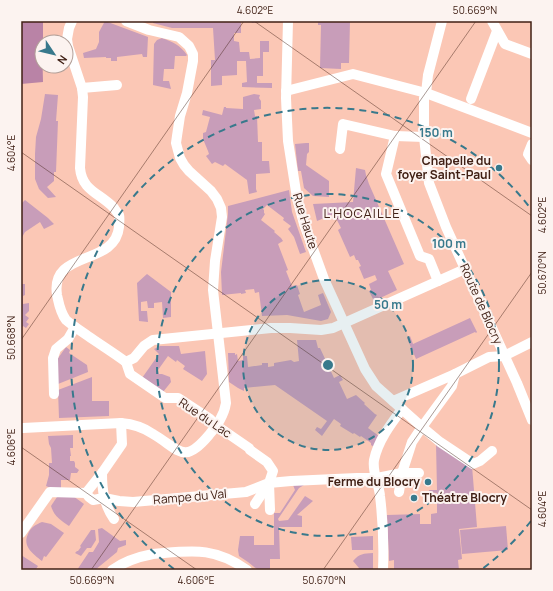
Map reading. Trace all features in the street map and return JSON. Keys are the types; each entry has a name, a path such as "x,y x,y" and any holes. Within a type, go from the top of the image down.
{"street":[{"path":"72,21 67,39 82,88 83,98 80,176 89,188 105,200 119,214 119,228 117,237 108,249 67,267 61,272 56,290 60,311 66,319 75,327 126,362 134,358 144,346 152,340 271,328 321,330 333,328 465,269"},
{"path":"24,428 121,423 133,424 153,433 174,450 187,452 201,445 217,426 223,414 226,403 213,290 213,274 221,222 221,208 211,190 184,165 180,158 176,142 180,116 194,61 193,54 190,46 179,37 149,30 126,21"},
{"name":"Rue Haute","path":"288,21 286,91 288,141 297,198 304,224 324,279 343,323 365,369 376,386 422,427 440,442 473,464 480,461 492,452"},
{"name":"Route de Blocry","path":"442,21 428,75 424,98 424,137 429,184 446,226 517,383 532,420"},
{"path":"492,21 505,44 532,54"},
{"path":"471,99 497,31"},
{"path":"286,91 353,74 426,93 532,133"},
{"path":"82,88 117,85"},
{"path":"340,149 343,124 395,136 424,137"},
{"path":"395,136 386,174 420,256 429,259 438,280"},
{"path":"54,394 53,358 56,349 68,339 75,327"},
{"path":"393,401 455,374 489,357 504,356 532,342"},
{"name":"Rue du Lac","path":"126,362 130,374 165,398 178,398 210,419 217,426 267,462 273,471 269,483"},
{"path":"399,492 402,473 412,442 452,386 455,374"},
{"path":"383,570 381,501 377,478 373,471 374,460 388,428 402,409"},
{"path":"21,533 50,492 86,494 122,444 121,423"},
{"path":"102,473 104,498 109,512 114,519"},
{"path":"377,478 402,473 419,473"},
{"name":"Rampe du Val","path":"86,494 93,500 104,498 133,502 246,492 269,483 377,478"},
{"path":"255,504 269,483"},
{"path":"269,483 270,510"},
{"path":"112,570 120,564 135,557 152,554 198,551 226,557 246,570"}],"shaded area":[{"path":"21,21 43,21 43,34 34,34 34,74 43,74 43,82 21,84"},
{"path":"105,21 148,37 147,57 143,57 142,54 117,57 117,61 111,61 111,58 106,57 84,58 83,53 96,49 99,42 99,32"},
{"path":"153,21 241,21 241,33 234,33 234,41 239,42 240,52 249,52 250,59 260,58 260,41 269,41 269,52 263,52 263,76 257,76 257,83 272,83 272,88 242,87 242,83 247,82 246,61 237,61 237,75 222,76 222,85 211,86 211,60 215,60 213,28 172,28 153,23"},
{"path":"251,21 261,21 261,22 252,23"},
{"path":"318,21 350,21 349,63 341,63 341,69 320,68 321,25 318,25"},
{"path":"162,38 176,44 187,55 175,56 174,69 164,69 163,81 169,81 171,89 153,85 154,44 157,40"},
{"path":"45,94 58,95 56,121 58,121 56,172 54,172 54,181 47,187 56,197 48,198 39,189 35,179 36,137 41,119"},
{"path":"254,94 260,95 259,98 261,101 261,109 254,110 255,116 257,116 258,142 262,142 262,161 269,161 270,173 256,174 257,192 249,194 247,180 225,164 223,166 215,162 212,164 206,156 209,154 203,139 203,133 206,132 210,117 202,115 203,110 222,115 224,107 243,109 243,97"},
{"path":"309,143 309,152 307,154 306,165 329,181 329,197 313,196 304,188 301,171 298,171 295,144"},
{"path":"356,168 365,170 369,184 404,264 388,271 397,290 374,301 369,291 371,290 369,284 377,280 375,275 364,279 358,260 356,260 354,255 350,257 338,230 341,228 334,214 317,221 313,204 353,202"},
{"path":"289,190 292,212 306,252 300,254 294,237 288,229 291,226 283,220 284,218 267,205 263,209 265,214 261,220 275,231 274,232 283,241 278,244 288,270 286,271 292,286 297,285 300,294 298,295 304,312 321,305 318,295 323,293 331,312 328,319 321,321 287,315 262,316 259,292 255,293 254,289 245,290 246,293 241,294 222,295 221,272 228,206"},
{"path":"25,200 54,224 44,229 40,222 25,232 21,239 21,204"},
{"path":"147,274 171,292 171,317 163,318 162,302 154,303 154,308 148,308 147,301 141,302 141,311 147,311 148,322 139,321 137,283"},
{"path":"21,284 25,284 23,304 29,303 29,311 25,315 29,318 26,322 29,324 26,328 23,326 21,329"},
{"path":"470,318 477,332 476,333 475,332 416,359 407,338 410,336 413,344"},
{"path":"297,340 316,340 318,348 320,348 334,378 340,375 343,380 339,382 347,399 356,395 377,415 368,428 379,436 374,447 361,436 360,437 354,433 353,434 340,426 341,424 334,419 322,436 315,430 317,427 321,429 327,421 275,385 244,388 244,391 229,382 228,353 235,353 235,355 237,354 238,361 243,360 243,356 247,356 248,367 262,365 262,363 268,363 268,367 274,366 274,363 291,360 294,362 299,361"},
{"path":"160,346 179,346 181,354 205,351 207,374 202,381 183,369 185,366 177,360 176,362 168,356 158,370 159,374 170,377 171,382 163,392 142,378 159,354 154,349"},
{"path":"66,347 70,350 69,353 87,365 88,372 58,384 56,361"},
{"path":"92,377 92,401 109,401 109,416 59,418 58,390"},
{"path":"73,435 73,448 70,448 70,461 74,461 75,467 79,470 77,473 71,473 70,480 61,480 61,489 53,489 46,486 49,475 49,463 52,463 51,448 48,436"},
{"path":"436,444 472,466 477,527 459,529 462,559 458,560 459,570 394,570 394,560 389,561 387,515 420,514 420,524 431,524 431,514 437,513 437,493 429,492 429,490 437,490"},
{"path":"293,485 304,485 299,488 278,519 279,521 288,520 305,496 313,501 297,515 302,516 302,527 279,527 280,559 270,559 270,570 258,570 239,556 238,550 240,536 254,536 254,545 274,545 274,513 280,513 295,490"},
{"path":"73,496 84,504 69,526 58,518 51,506 57,497"},
{"path":"42,522 51,524 64,533 46,557 44,556 42,561 29,549 26,542 30,530 35,525"},
{"path":"506,526 508,550 462,554 460,530"},
{"path":"102,528 120,541 126,540 126,545 118,548 117,552 95,570 77,570 89,552 93,552 99,542 98,529"},
{"path":"91,530 95,530 96,540 91,548 87,548 81,556 75,553 81,547 80,546"},
{"path":"373,536 373,550 352,550 351,537"},
{"path":"373,553 373,570 357,570 359,568 353,561 355,558 360,555"},
{"path":"21,555 38,566 36,569 37,570 21,570"}],"place":[{"name":"Chapelle du foyer Saint-Paul","path":"499,168"},
{"name":"Ferme du Blocry","path":"428,482"},
{"name":"Théatre Blocry","path":"414,498"}],"district":[{"name":"L'HOCAILLE","path":"362,213"}]}
